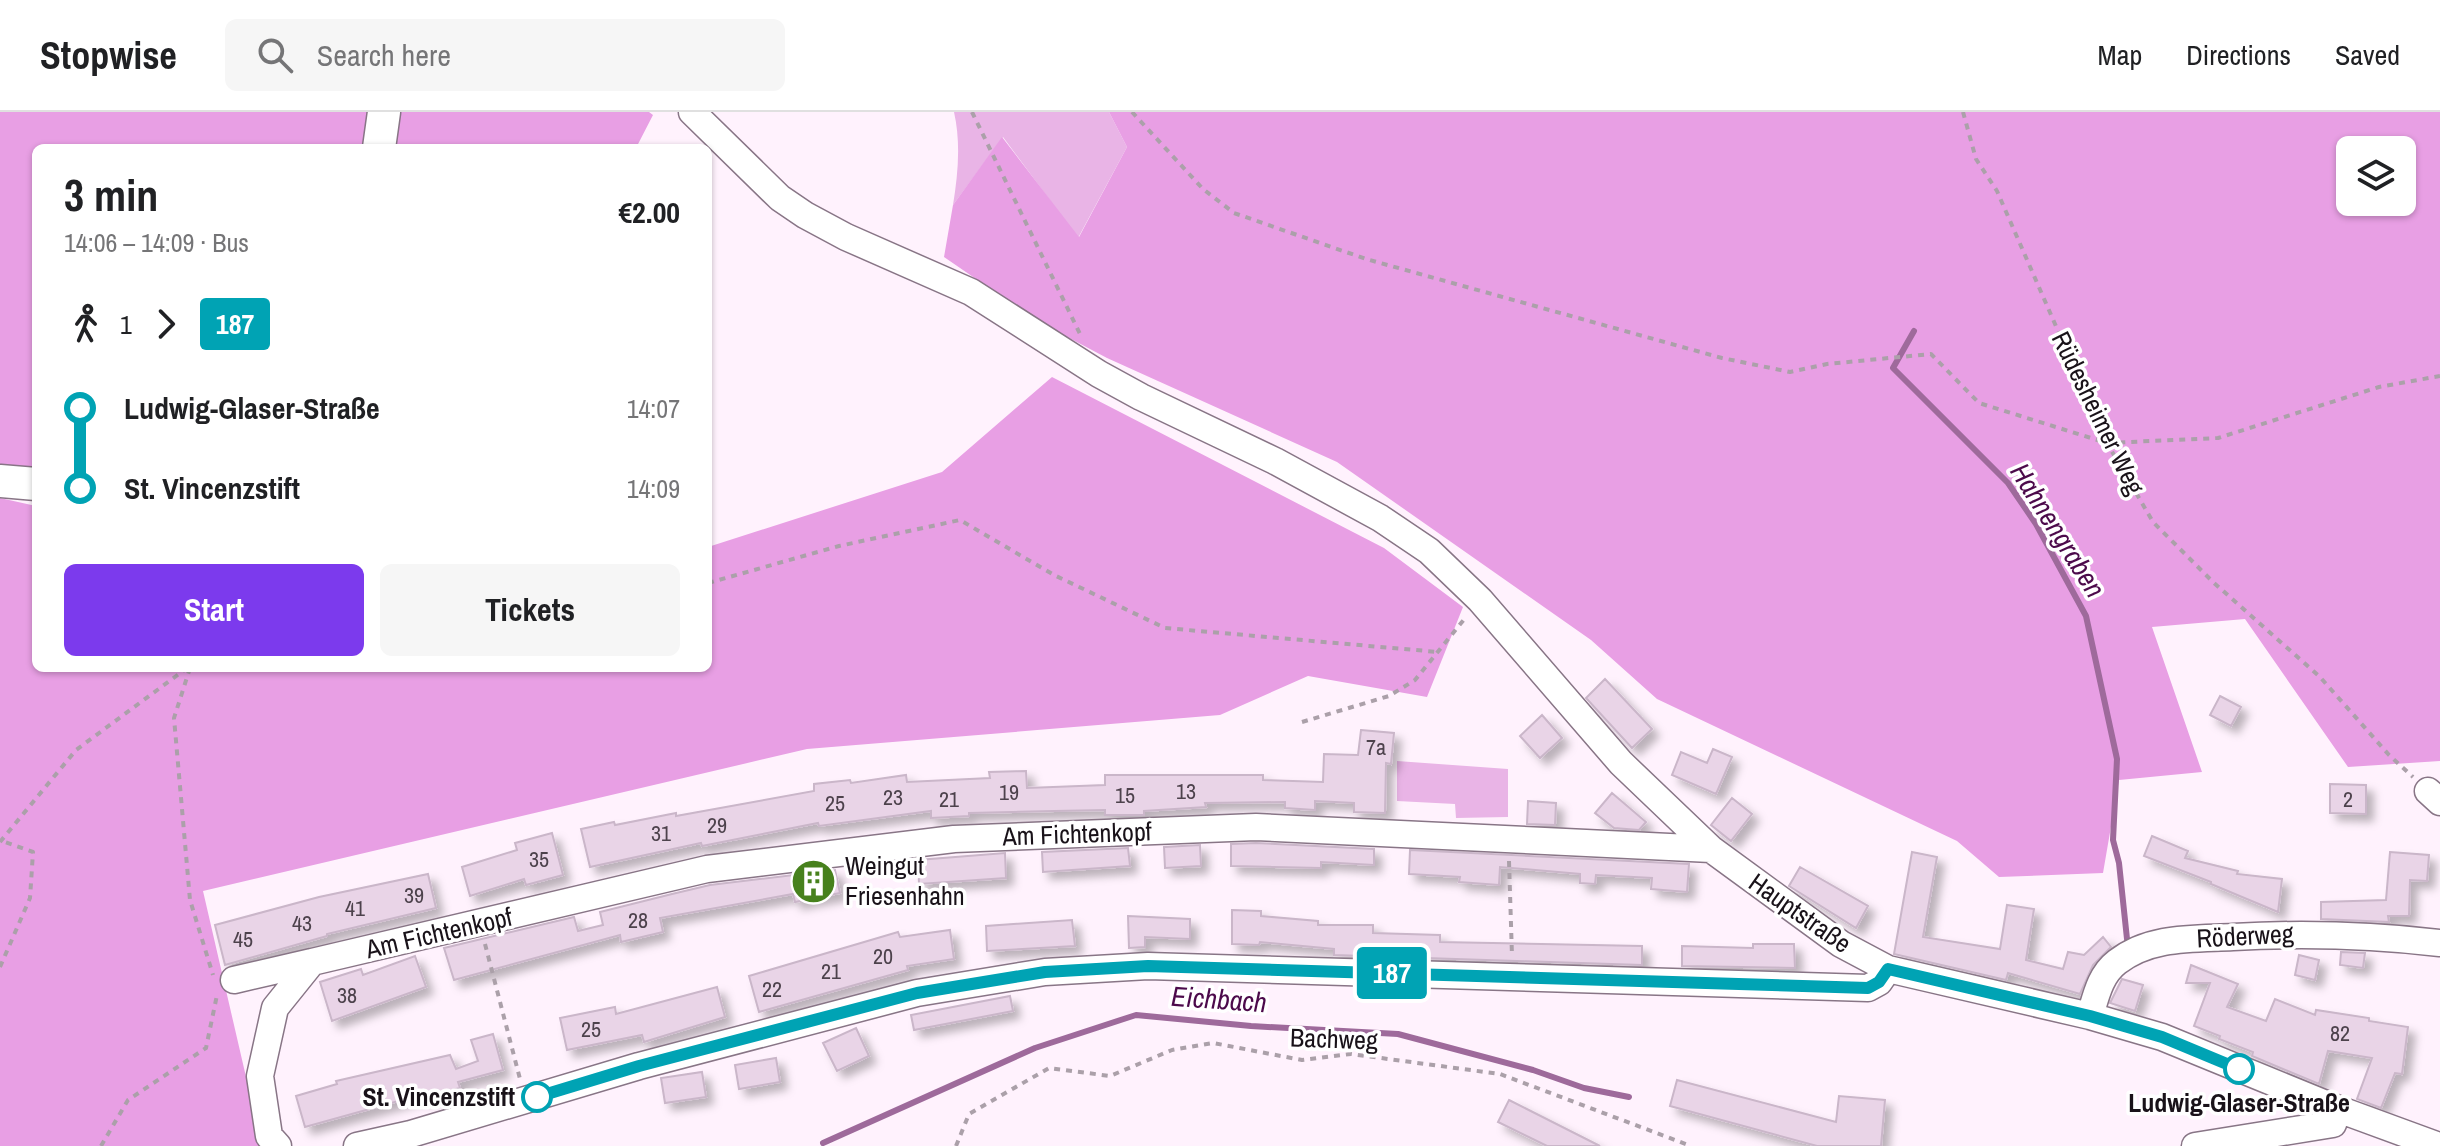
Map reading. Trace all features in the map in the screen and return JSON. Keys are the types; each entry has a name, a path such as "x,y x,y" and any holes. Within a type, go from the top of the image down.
{"main road":[{"path":"380,144 384,112"},
{"path":"0,481 32,484"}],"street":[{"name":"Hauptstraße","path":"692,112 762,183 805,215 846,237 971,292 1099,374 1330,490 1429,551 1480,600 1621,763 1711,849 1841,944 1888,969 2090,1016 2162,1037 2338,1109 2392,1138 2439,1146"},
{"name":"Am Fichtenkopf","path":"222,982 707,869 954,839 1256,827 1711,849"},
{"name":"Röderweg","path":"2090,1016 2099,985 2116,962 2138,948 2170,940 2303,933 2373,935 2440,943"},
{"path":"278,1146 269,1136 260,1076 275,1008 312,962"},
{"path":"357,1146 410,1140 639,1066 917,993 1045,972 1148,966 1868,988 1879,982 1888,969"},
{"path":"2195,1146 2333,1124 2338,1109"}],"path":[{"path":"972,112 1099,374"},
{"path":"1132,112 1203,189 1234,213 1366,259 1722,358 1790,372 1827,364 1931,354 1979,403 2107,443 2218,438 2379,387 2440,376"},
{"name":"Rüdesheimer Weg","path":"1963,112 1976,159 1997,191 2107,443 2153,522 2213,582 2320,677 2389,755 2434,797"},
{"path":"712,582 839,546 960,520 1054,575 1165,628 1438,652"},
{"path":"1302,722 1389,696 1415,680 1480,600"},
{"path":"0,967 30,898 33,852 1,841 76,750 183,672"},
{"path":"101,1146 128,1100 206,1048 222,982 190,900 174,718 187,672"},
{"path":"1509,840 1512,978"},
{"path":"480,924 518,1068"},
{"name":"Bachweg","path":"956,1146 969,1114 1049,1068 1110,1076 1172,1050 1213,1043 1302,1060 1351,1054 1500,1074 1691,1146"}],"shaded area":[{"path":"0,112 377,112 373,144 32,144 32,475 0,469"},
{"path":"400,112 649,112 653,115 638,144 396,144"},
{"path":"954,112 1109,112 1127,147 1078,238 1003,137 953,205 958,158"},
{"path":"1109,112 2440,112 2440,761 2348,767 2245,619 2152,627 2202,772 2119,780 2103,873 1999,877 1957,841 1657,699 1591,640 1337,462 1107,358 1039,322 944,257 953,205 1002,137 1079,237 1127,147"},
{"path":"1052,377 1384,548 1463,607 1427,697 1308,676 1220,715 807,749 203,891 262,1146 0,1146 0,498 32,505 32,672 712,672 712,546 942,472"},
{"path":"1397,761 1508,769 1508,817 1456,818 1455,804 1397,801"}],"building":[{"path":"1605,679 1652,729 1632,748 1586,698"},
{"path":"2220,696 2241,707 2231,726 2210,715"},
{"path":"1542,715 1562,738 1540,758 1520,736"},
{"path":"1361,730 1394,733 1391,764 1386,763 1385,813 1354,812 1354,803 1315,801 1315,810 1285,808 1285,802 1205,803 1206,807 1144,811 1144,815 1105,815 1105,810 969,813 969,816 931,818 931,811 819,826 818,823 702,846 701,843 590,867 581,829 676,813 676,816 814,791 814,784 850,780 851,783 906,775 907,782 990,778 989,772 1026,771 1027,788 1105,785 1105,775 1263,775 1263,780 1323,782 1324,754 1358,755"},
{"path":"1713,749 1732,757 1716,794 1672,775 1681,752 1707,763"},
{"path":"2330,784 2366,785 2366,814 2330,813"},
{"path":"1612,793 1646,822 1639,830 1614,828 1595,813"},
{"path":"1732,798 1752,814 1731,841 1711,825"},
{"path":"1528,801 1556,803 1555,825 1527,824"},
{"path":"552,833 563,875 526,885 524,879 470,896 462,867 517,850 515,843"},
{"path":"2152,836 2188,851 2185,858 2238,871 2237,874 2282,879 2278,912 2144,856"},
{"path":"1231,844 1374,849 1374,865 1321,862 1321,868 1231,866"},
{"path":"1200,845 1201,866 1165,868 1164,847"},
{"path":"1128,848 1130,866 1043,872 1042,852"},
{"path":"1410,850 1689,864 1687,892 1651,889 1652,878 1596,875 1595,884 1580,883 1580,874 1500,867 1499,885 1459,882 1460,877 1409,874"},
{"path":"1912,852 1937,857 1923,937 2000,949 2007,905 2034,909 2026,960 2063,969 2068,952 2084,955 2103,937 2111,947 2093,965 2080,994 2008,973 2006,980 1894,954"},
{"path":"2390,852 2429,855 2427,881 2410,880 2409,916 2388,916 2389,922 2321,919 2321,902 2386,900"},
{"path":"1005,853 1006,878 919,884 918,860"},
{"path":"1800,867 1868,906 1856,928 1789,886"},
{"path":"835,870 840,893 795,902 793,894 660,918 663,932 621,942 620,935 454,980 444,948 574,917 578,931 603,925 600,912 710,885"},
{"path":"428,874 436,908 327,934 225,965 215,925 319,897"},
{"path":"1232,910 1261,911 1261,916 1318,921 1318,925 1373,925 1373,933 1440,935 1440,942 1642,946 1642,965 1334,955 1334,949 1260,942 1259,945 1232,944"},
{"path":"1128,916 1190,919 1190,939 1145,937 1145,947 1129,948"},
{"path":"1072,920 1075,946 987,951 986,926"},
{"path":"950,930 954,959 907,966 908,970 759,1012 749,976 898,932 900,937"},
{"path":"1753,944 1794,944 1795,968 1682,966 1682,946 1753,948"},
{"path":"2341,952 2365,953 2363,968 2340,965"},
{"path":"2299,955 2319,960 2315,980 2295,975"},
{"path":"415,956 426,987 332,1021 320,982 361,969 363,975"},
{"path":"2191,965 2238,984 2227,1007 2266,1021 2275,999 2315,1015 2316,1010 2408,1027 2402,1074 2395,1073 2381,1108 2357,1099 2372,1058 2328,1051 2319,1084 2252,1056 2253,1052 2194,1026 2210,983 2186,983"},
{"path":"2122,979 2143,985 2135,1011 2110,1003"},
{"path":"717,987 725,1017 644,1042 642,1035 567,1050 560,1018 615,1007 616,1014"},
{"path":"1010,996 1013,1011 914,1030 911,1015"},
{"path":"856,1028 869,1056 837,1071 823,1043"},
{"path":"493,1034 503,1070 458,1082 460,1088 421,1098 420,1095 305,1127 296,1096 337,1084 336,1081 450,1055 456,1069 478,1061 471,1040"},
{"path":"776,1058 780,1082 739,1089 735,1065"},
{"path":"702,1072 706,1097 665,1103 661,1078"},
{"path":"1677,1080 1836,1122 1839,1096 1885,1100 1881,1146 1817,1146 1670,1106"},
{"path":"1509,1100 1600,1146 1547,1146 1498,1122"}],"waterway":[{"name":"Hahnengraben","path":"1914,331 1893,368 2008,483 2036,524 2086,616 2117,759 2113,840 2119,863 2127,939"},
{"name":"Eichbach","path":"823,1143 1035,1048 1136,1015 1251,1026 1398,1034 1533,1070 1584,1088 1629,1097"}],"bus line":[{"name":"187","path":"537,1097 639,1066 917,993 1045,972 1148,966 1868,988 1879,982 1888,969 2090,1016 2162,1037 2239,1069"}],"place":[{"name":"Weingut Friesenhahn","path":"814,881"},
{"name":"Ludwig-Glaser-Straße","path":"2239,1069"},
{"name":"St. Vincenzstift","path":"537,1097"}]}
